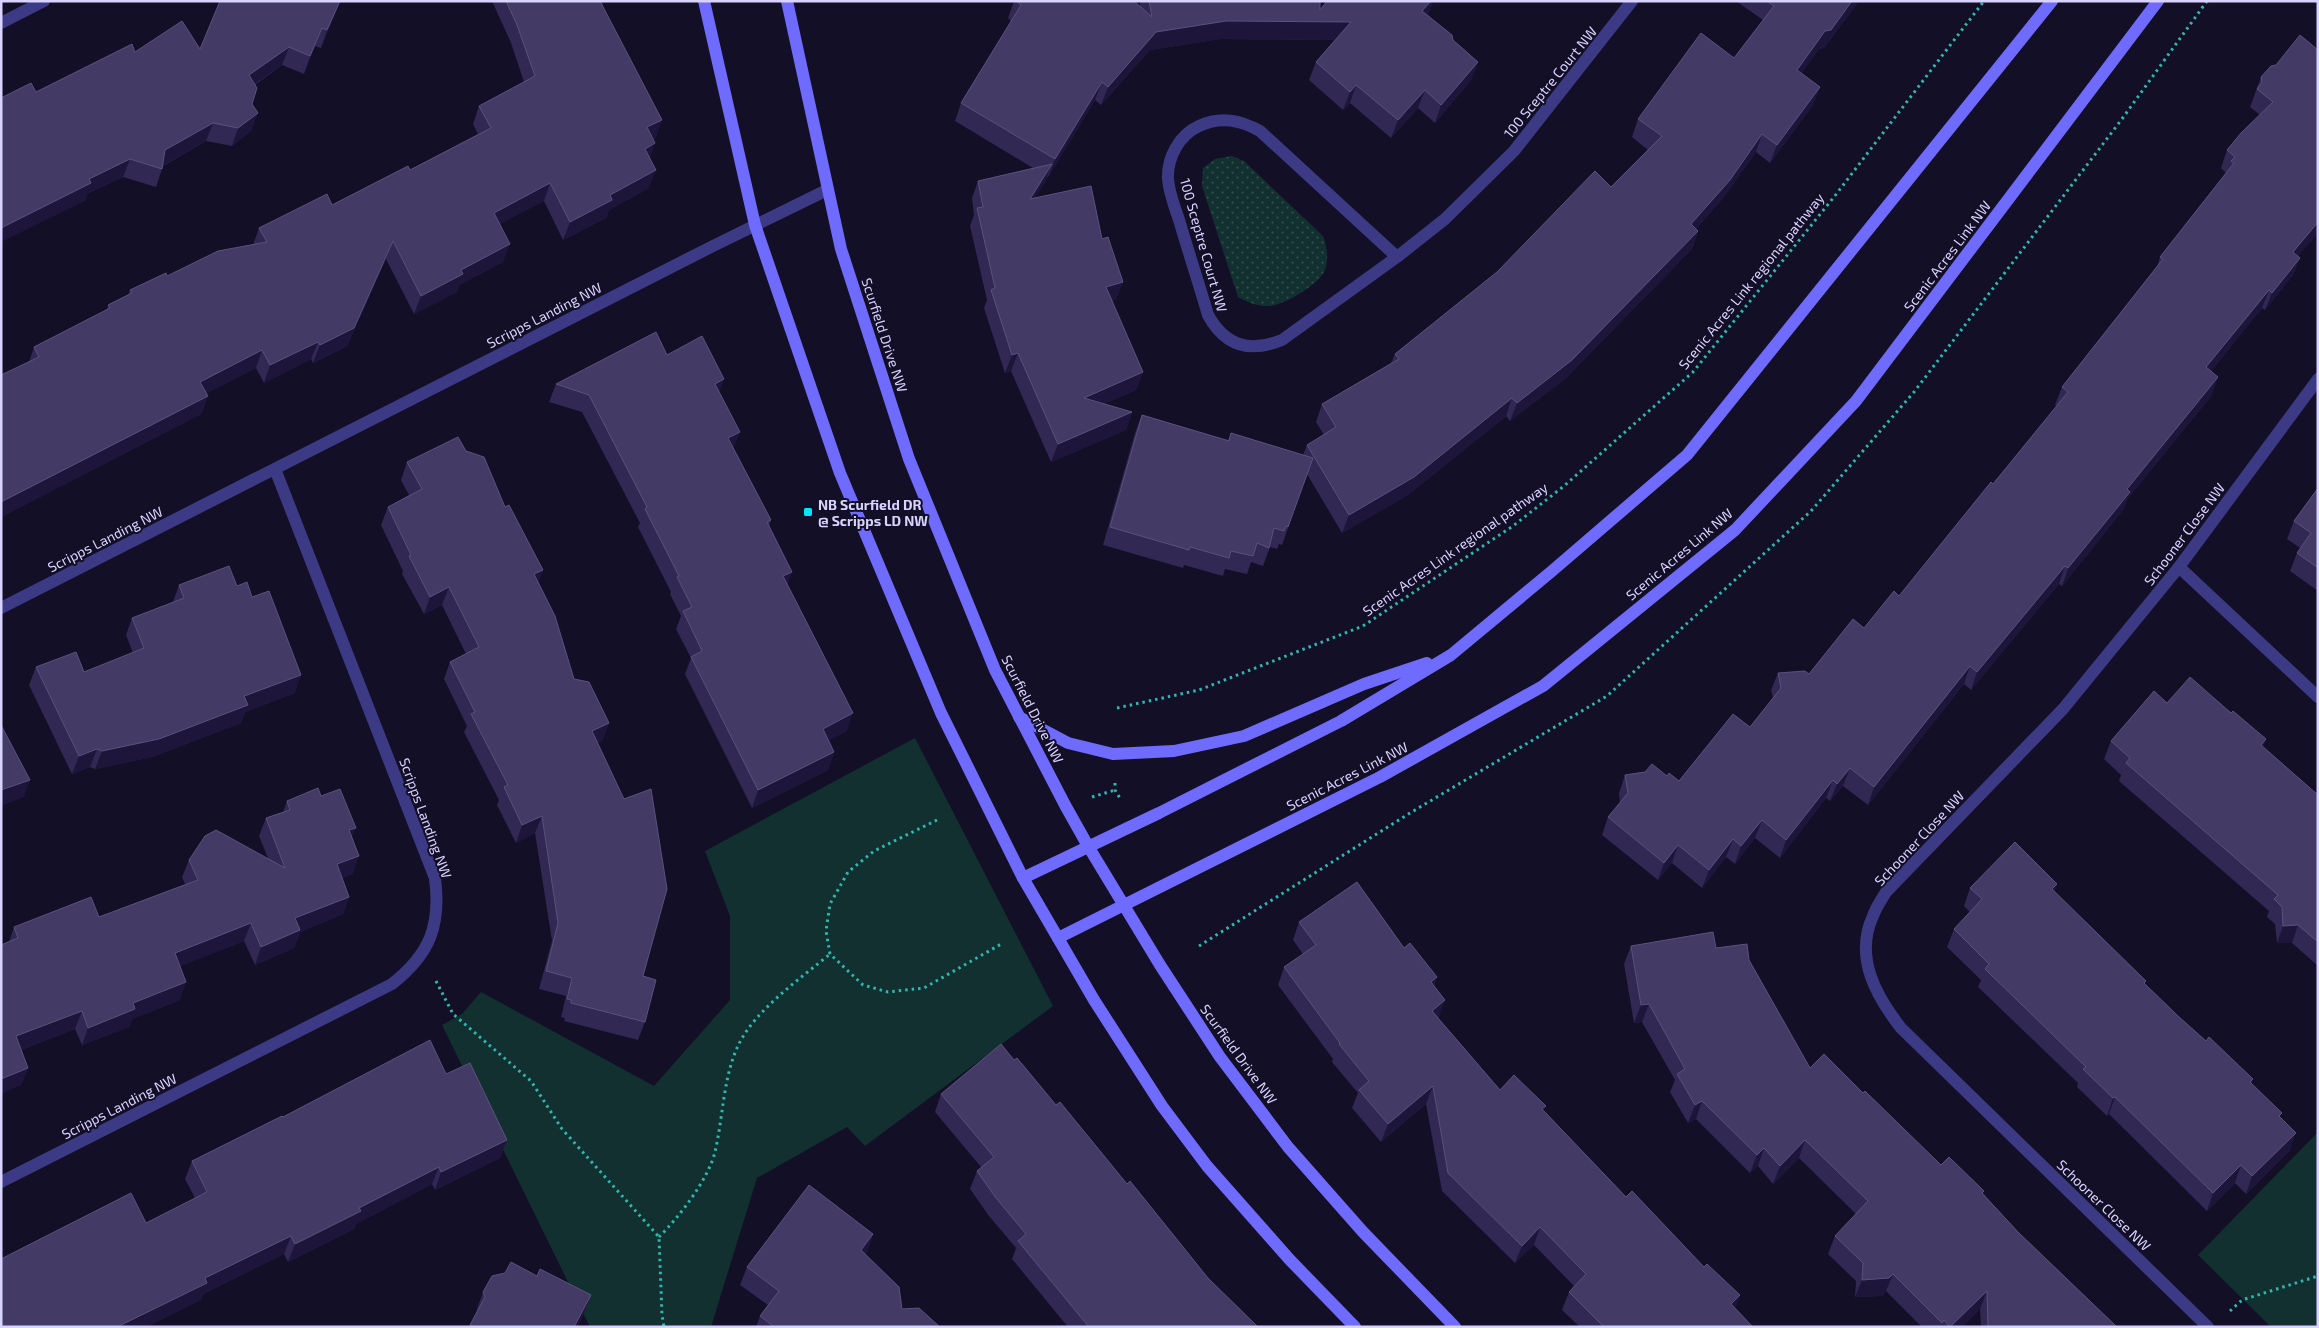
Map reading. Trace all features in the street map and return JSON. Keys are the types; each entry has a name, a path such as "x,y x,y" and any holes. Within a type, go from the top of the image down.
{"street":[{"path":"1,23 44,1"},
{"path":"704,1 755,225 840,473 941,713 1024,878 1094,1000 1162,1106 1207,1166 1290,1260 1355,1327"},
{"name":"Scurfield Drive NW","path":"787,1 841,249 909,459 995,670 1088,846 1122,905 1220,1057 1288,1147 1363,1232 1455,1327"},
{"name":"100 Sceptre Court NW","path":"1397,257 1260,131 1246,123 1229,120 1212,121 1196,127 1183,138 1174,151 1170,165 1170,187 1208,315 1214,327 1225,337 1252,347 1268,346 1282,340 1397,257 1446,219 1514,152 1632,1"},
{"path":"1024,878 1159,814 1340,721 1451,656 1687,455 2052,1"},
{"name":"Scenic Acres Link NW","path":"1058,938 1380,777 1543,686 1735,530 1856,401 2158,1"},
{"name":"Scripps Landing NW","path":"1,608 827,190"},
{"name":"Schooner Close NW","path":"2208,1327 1901,1028 1884,1006 1869,975 1866,946 1872,917 1886,892 2063,709 2179,567 2318,379"},
{"name":"Scripps Landing NW","path":"1,1182 392,984 410,970 423,954 432,936 437,912 434,878 275,469"},
{"path":"2179,567 2318,697"},
{"path":"1019,717 1068,743 1113,754 1174,751 1244,736 1364,684 1451,656"}],"path":[{"name":"Scenic Acres Link regional pathway","path":"1117,708 1199,690 1363,626 1513,526 1564,486 1693,372 1834,197 1984,1"},
{"path":"1086,798 1115,790"},
{"path":"937,820 874,851 848,872 830,904 826,931 830,954 863,985 888,992 924,988 1003,943"},
{"path":"423,954 452,1014 531,1081 562,1129 659,1237 664,1327"},
{"path":"659,1237 679,1217 698,1187 714,1153 720,1118 737,1047 755,1022 774,1001 830,954"},
{"path":"2228,1313 2242,1300 2318,1276"}],"green space":[{"path":"1232,156 1244,161 1323,236 1326,245 1327,261 1322,276 1300,294 1282,303 1263,306 1238,297 1202,186 1203,168 1215,159"},
{"path":"915,738 1053,1006 865,1146 847,1127 757,1178 711,1327 590,1327 442,1025 462,1014 481,992 654,1086 730,1000 730,916 705,851"},
{"path":"2318,1132 2318,1327 2271,1327 2198,1255"}],"building":[{"path":"220,1 340,1 327,30 322,28 310,56 289,47 249,75 257,88 252,104 258,113 238,128 213,123 165,150 162,169 130,159 89,179 91,183 1,228 1,98 31,83 36,92 132,44 135,52 182,21 200,49"},
{"path":"506,1 600,1 662,120 647,127 655,143 645,149 656,170 610,195 612,200 570,222 550,183 494,213 510,244 461,270 463,274 421,296 393,241 354,328 320,345 318,342 270,365 262,350 200,382 208,396 1,502 1,375 39,357 34,347 110,308 108,305 132,293 130,290 166,273 167,276 218,251 267,242 259,228 327,194 332,205 408,166 410,170 491,128 479,106 535,76 517,25"},
{"path":"1016,1 1134,1 1152,17 1149,1 1320,1 1320,10 1327,1 1431,1 1422,11 1452,35 1453,40 1478,62 1441,105 1425,90 1398,120 1356,85 1350,92 1316,62 1351,22 1226,21 1156,32 1108,87 1102,82 1055,159 961,103 1021,5"},
{"path":"1767,1 1852,1 1831,30 1825,31 1797,70 1820,87 1777,145 1762,134 1730,180 1691,224 1698,231 1572,360 1517,403 1512,398 1414,477 1349,515 1307,445 1336,427 1322,404 1399,359 1395,354 1497,272 1595,171 1611,187 1662,136 1638,119 1701,33 1734,58 1774,6"},
{"path":"2300,35 2318,50 2318,222 2293,252 2300,258 2272,293 2269,290 2206,367 2218,377 2127,489 2130,492 2068,568 2065,566 1977,672 1970,666 1874,787 1850,768 1837,784 1833,780 1786,840 1762,820 1741,846 1733,839 1709,870 1678,845 1664,863 1608,817 1628,793 1625,775 1645,772 1652,764 1667,776 1669,773 1679,781 1733,714 1750,727 1781,688 1778,673 1805,671 1809,674 1853,619 1864,628 1894,591 1899,596 1991,482 1993,484 2068,392 2062,387 2163,259 2160,257 2234,163 2231,161 2235,157 2227,150 2241,133 2273,102 2257,89 2262,82 2261,77 2271,66 2276,65"},
{"path":"1052,164 1030,199 1091,186 1102,239 1108,237 1123,282 1106,287 1143,372 1084,398 1132,412 1058,444 1018,353 1012,355 991,290 995,288 977,208 983,207 978,181"},
{"path":"656,332 667,355 702,336 724,379 715,384 740,432 728,438 771,520 767,522 792,572 783,576 853,713 823,729 834,752 758,790 691,657 702,651 683,611 692,607 677,577 679,576 645,509 647,507 589,395 556,384"},
{"path":"1142,415 1229,441 1231,433 1313,458 1288,527 1286,526 1284,531 1274,528 1269,548 1257,543 1253,556 1231,551 1229,558 1190,547 1189,550 1110,527"},
{"path":"458,437 466,451 484,457 505,507 509,505 543,570 534,574 555,616 574,679 589,682 609,723 592,731 624,799 651,789 667,889 643,976 656,980 645,1022 571,1003 571,1000 567,999 572,978 546,971 558,923 542,816 522,825 504,787 508,785 471,714 475,712 450,662 479,647 449,587 430,597 409,556 411,555 388,507 422,489 407,462"},
{"path":"2318,488 2318,568 2297,553 2311,533 2294,521"},
{"path":"229,566 237,586 247,582 252,597 269,591 301,675 244,696 248,705 159,739 102,751 97,749 79,756 36,667 76,652 84,672 144,648 132,618 184,598 179,585"},
{"path":"2190,677 2231,713 2233,711 2266,739 2261,745 2318,795 2318,942 2298,925 2283,926 2282,907 2274,899 2278,895 2126,763 2130,758 2111,741 2154,691 2167,703"},
{"path":"1,725 30,780 1,790"},
{"path":"318,788 321,796 340,789 356,828 349,830 359,856 337,864 349,897 295,918 300,930 261,947 251,923 175,953 186,982 133,1003 135,1009 88,1028 82,1011 16,1036 28,1068 1,1079 1,945 18,938 14,927 91,897 99,917 198,880 189,860 205,836 216,830 285,868 266,818 290,810 287,801"},
{"path":"2015,842 2057,884 2052,889 2146,981 2144,983 2206,1041 2209,1037 2253,1079 2250,1082 2282,1113 2279,1116 2296,1133 2252,1176 2241,1165 2213,1193 2115,1097 2113,1098 2083,1069 2086,1067 1985,969 1989,964 1954,929 1982,899 1970,888"},
{"path":"1357,882 1404,948 1410,943 1437,977 1431,982 1445,1000 1432,1011 1500,1090 1514,1075 1546,1106 1542,1109 1626,1197 1632,1191 1704,1267 1707,1264 1740,1295 1731,1304 1753,1327 1604,1327 1569,1292 1586,1274 1540,1227 1522,1246 1448,1173 1433,1086 1388,1124 1359,1090 1369,1081 1339,1044 1284,967 1316,945 1299,922"},
{"path":"1713,932 1716,948 1747,944 1749,960 1810,1068 1824,1054 1941,1165 1949,1157 1984,1191 1982,1193 2018,1232 2117,1327 1988,1327 1987,1291 1950,1327 1944,1320 1942,1323 1893,1274 1889,1278 1862,1280 1863,1263 1835,1236 1868,1201 1805,1140 1780,1166 1764,1148 1757,1155 1702,1101 1695,1105 1677,1074 1685,1069 1649,1004 1641,1005 1631,946"},
{"path":"430,1040 446,1074 470,1063 507,1140 441,1172 439,1167 359,1208 361,1211 295,1244 291,1236 205,1278 207,1283 117,1327 1,1327 1,1259 131,1193 146,1223 207,1192 192,1161 283,1117"},
{"path":"1001,1044 1014,1060 1017,1058 1056,1105 1060,1102 1127,1184 1130,1181 1208,1278 1258,1327 1089,1327 1018,1241 1026,1234 996,1198 977,1171 994,1157 941,1094"},
{"path":"809,1185 873,1234 861,1250 899,1287 902,1309 919,1308 940,1327 774,1327 760,1316 779,1291 747,1267"},
{"path":"511,1262 537,1276 540,1269 591,1295 574,1327 474,1327 470,1325 485,1297 483,1292 492,1276 505,1273"}],"place":[{"name":"NB Scurfield DR @ Scripps LD NW","path":"808,512"}]}
